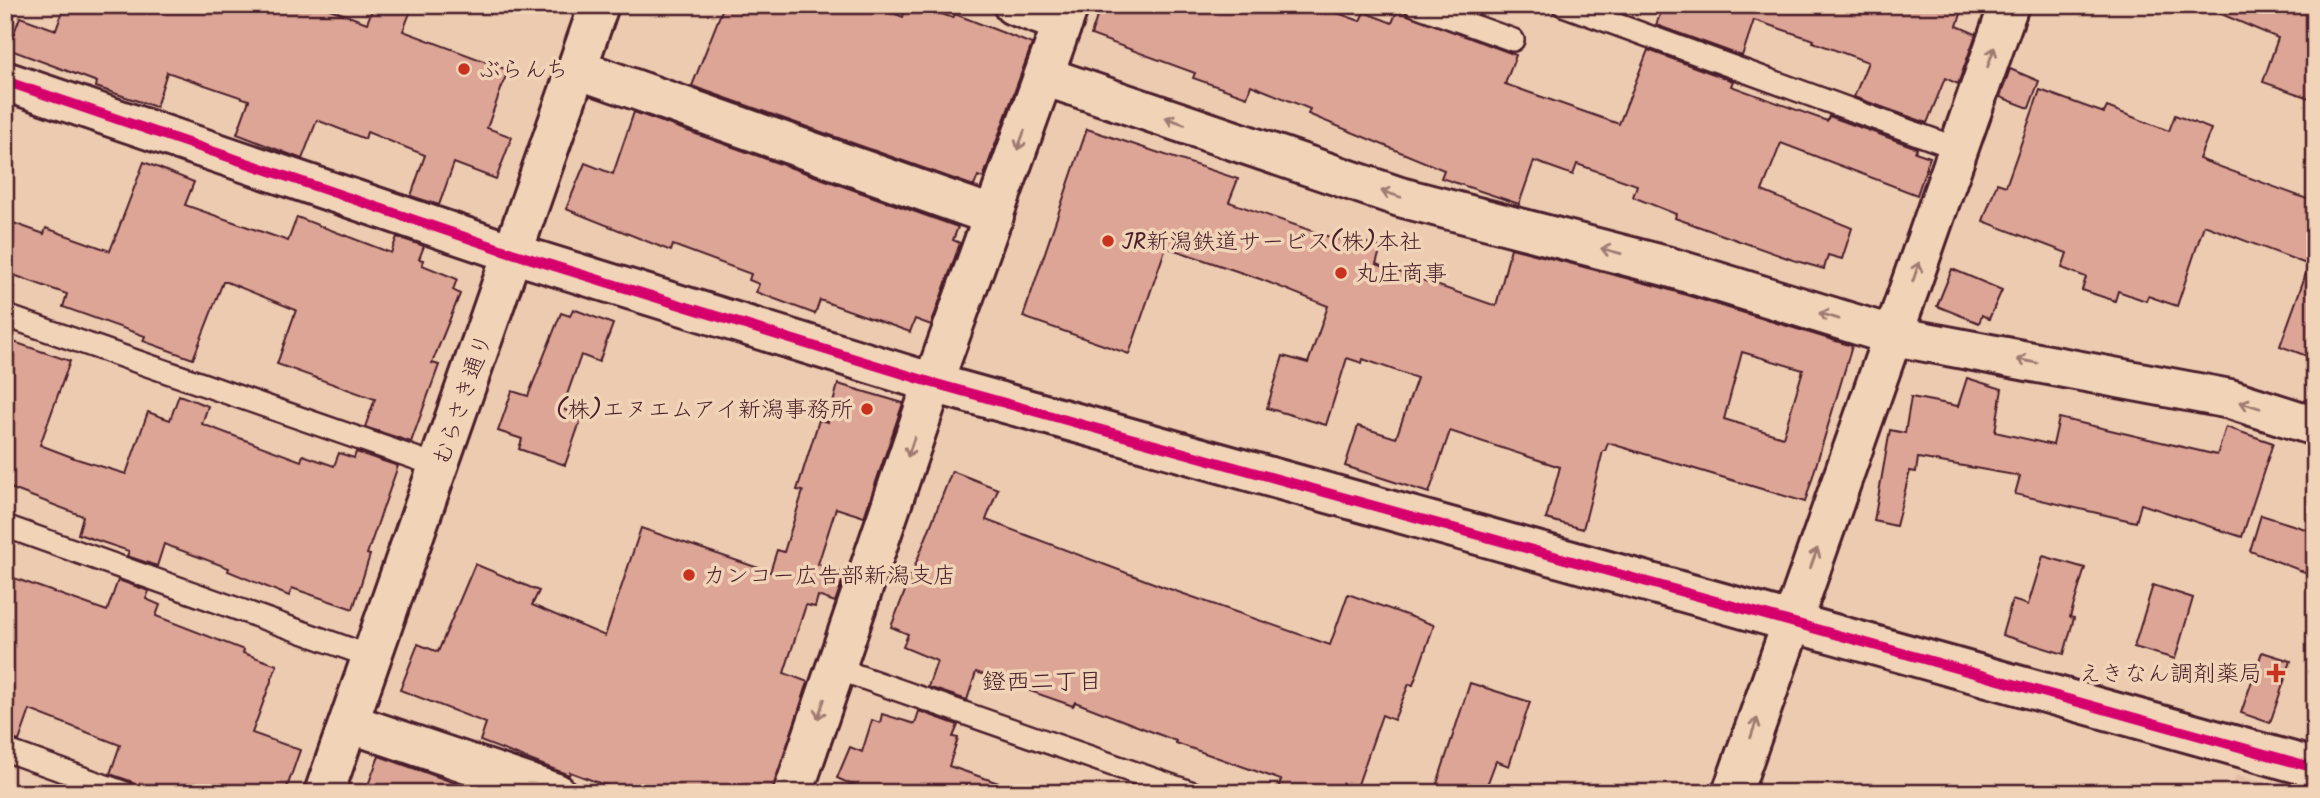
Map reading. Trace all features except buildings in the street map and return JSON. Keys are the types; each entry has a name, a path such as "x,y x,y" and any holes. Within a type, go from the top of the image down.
{"street":[{"name":"むらさき通り","path":"324,793 599,5"},
{"path":"793,793 933,383 1066,14 1013,5"},
{"path":"1732,793 2009,5"},
{"path":"577,69 994,216"},
{"path":"1044,76 1399,197 1666,266 1894,336 2230,399 2315,426"},
{"path":"5,81 512,253 933,383 2315,768"},
{"path":"349,723 556,793"}],"lane":[{"path":"1415,5 1513,40"},
{"path":"1563,5 1959,149"},
{"path":"12,318 438,466"},
{"path":"5,526 372,657"},
{"path":"835,668 1193,793"},
{"path":"5,750 125,793"}],"shaded area":[{"path":"2236,775 2301,793 2230,793"}],"cycle path":[{"path":"5,81 512,253 933,383 2315,768"}],"place":[{"name":"ぶらんち","path":"464,69"},
{"name":"JR新潟鉄道サービス(株)本社","path":"1108,241"},
{"name":"丸庄商事","path":"1341,273"},
{"name":"(株)エヌエムアイ新潟事務所","path":"867,409"},
{"name":"カンコー広告部新潟支店","path":"689,575"},
{"name":"えきなん調剤薬局","path":"2276,673"}],"district":[{"name":"鐙西二丁目","path":"1042,681"}]}
